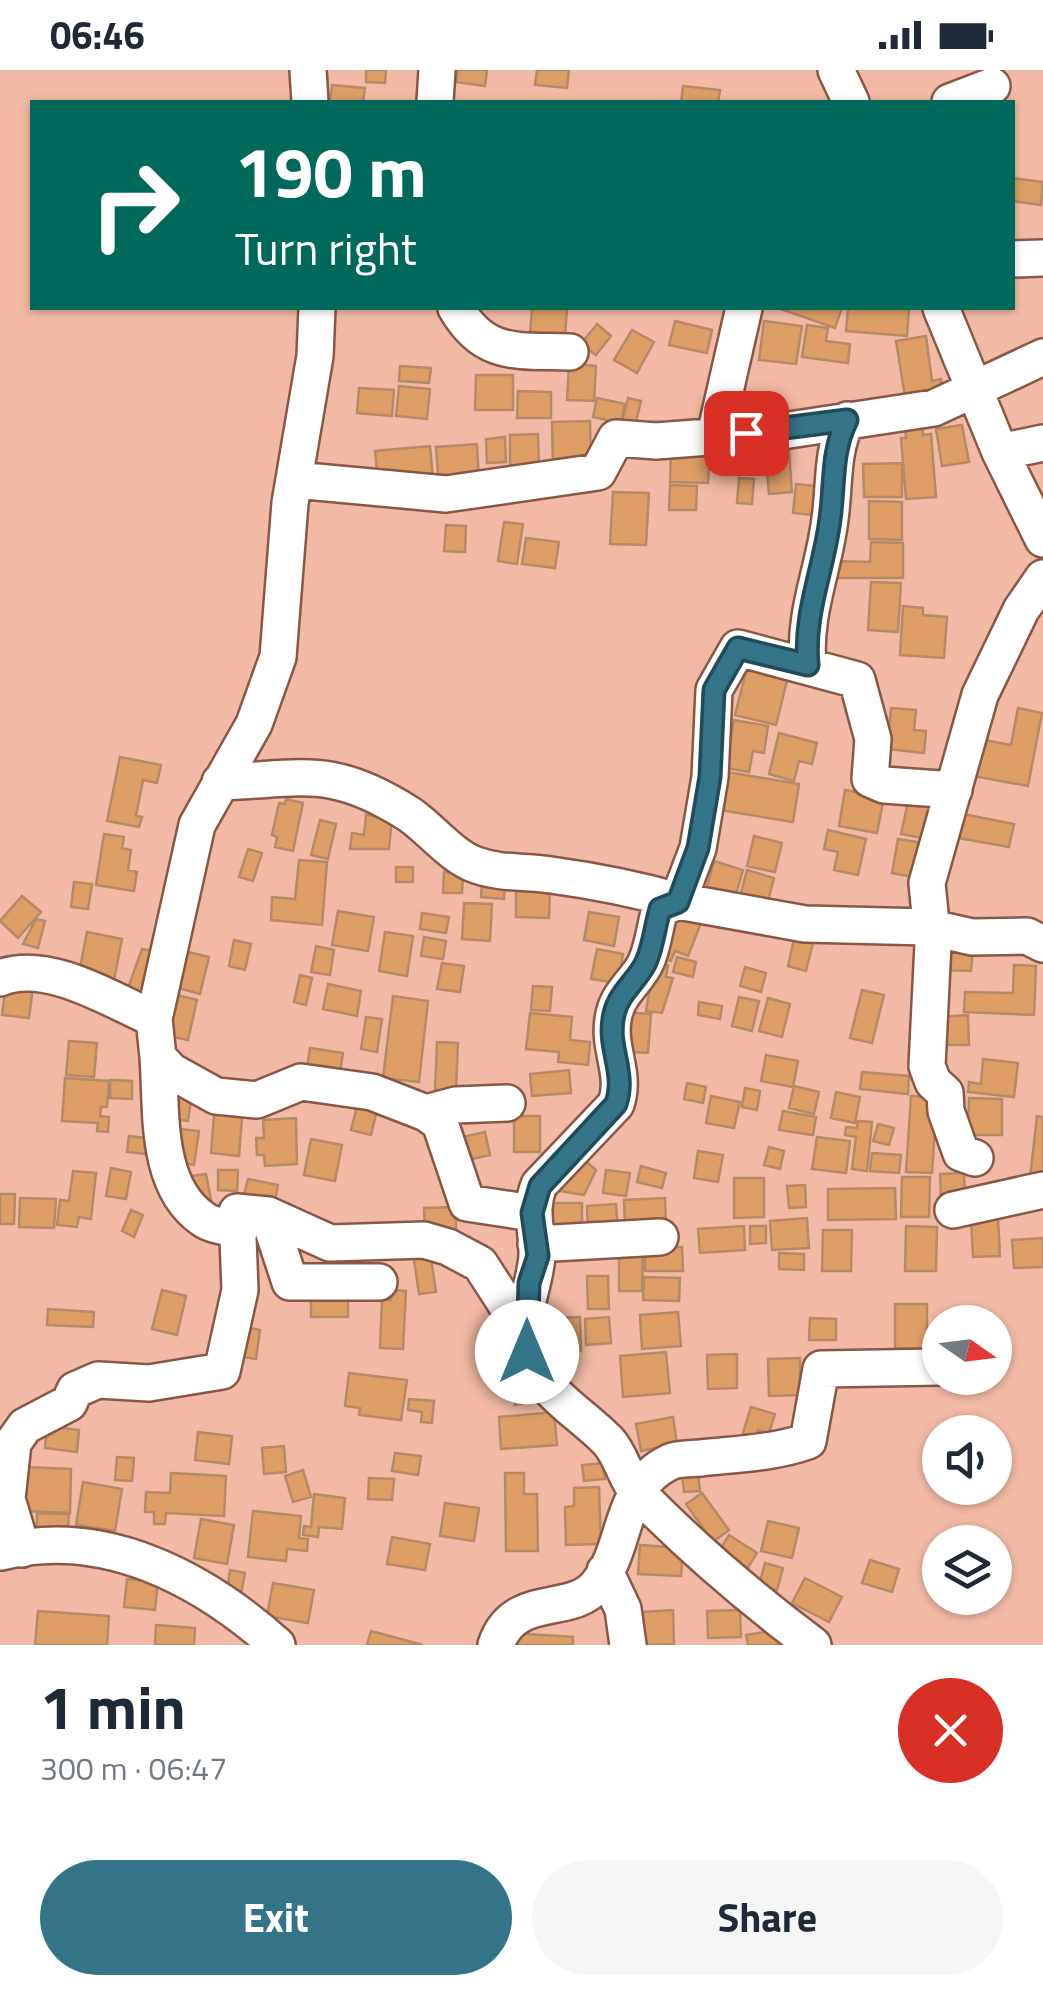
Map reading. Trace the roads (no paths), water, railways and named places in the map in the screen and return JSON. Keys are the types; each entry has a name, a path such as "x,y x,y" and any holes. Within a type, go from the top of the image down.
{"street":[{"path":"308,70 310,100"},
{"path":"435,100 436,70"},
{"path":"836,70 849,100"},
{"path":"955,100 992,86"},
{"path":"1015,259 1043,258"},
{"path":"317,310 315,356 295,480 278,657 254,724 197,825 154,1020 165,1152 175,1188 204,1221 254,1222 330,1243 424,1240 448,1247 480,1264 524,1332"},
{"path":"458,310 483,342 510,350 570,352"},
{"path":"715,434 744,310"},
{"path":"942,310 1000,452 1043,539"},
{"path":"295,480 446,494 598,472 616,438 656,442 715,434 776,432 934,408 1043,357"},
{"path":"808,665 815,582 830,522 836,443 847,420"},
{"path":"1000,452 1043,443"},
{"path":"975,1158 961,1152 946,1112 945,1093 933,1082 928,1066 933,944 928,927 926,883 980,695 1020,610 1043,578"},
{"path":"814,1645 636,1491 610,1443 564,1407 527,1352 524,1332 540,1186 616,1104 622,1087 620,1068 612,1051 614,1014 630,980 646,964 660,909 678,902 698,848 710,777 714,690 738,648 857,680 873,739 870,779 884,785 954,790"},
{"path":"220,782 306,776 350,781 411,815 471,864 503,872 547,874 631,888 678,902 805,924 928,927 972,936 1026,936 1043,944"},
{"path":"0,978 14,972 56,979 90,989 154,1020"},
{"path":"158,1058 171,1072 216,1096 256,1100 300,1082 372,1092 426,1113 440,1123 467,1202 534,1229 660,1237"},
{"path":"426,1113 456,1105 508,1103"},
{"path":"953,1210 1043,1190"},
{"path":"254,1222 290,1282 379,1282"},
{"path":"254,1222 222,1371 150,1383 98,1380 75,1390 68,1403 25,1426 13,1443 6,1498 11,1551 64,1542 120,1554 182,1575 241,1613 277,1645"},
{"path":"496,1645 500,1634 527,1608 595,1588 636,1491 671,1461 784,1450 808,1441 822,1369 922,1367"},
{"path":"605,1571 623,1609 628,1645"}]}
